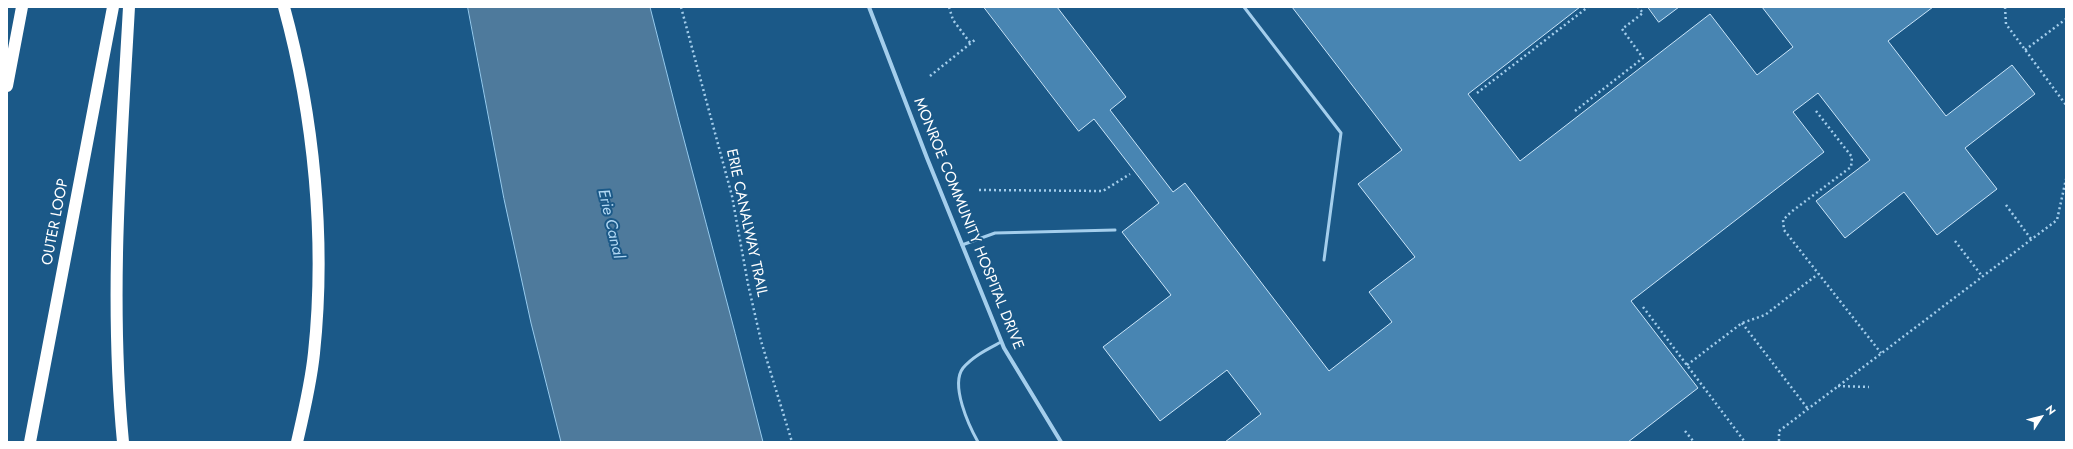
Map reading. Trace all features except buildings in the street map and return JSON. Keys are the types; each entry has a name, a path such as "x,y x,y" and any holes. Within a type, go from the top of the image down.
{"highway":[{"path":"7,86 22,7"},
{"name":"OUTER LOOP","path":"30,442 112,7"},
{"path":"123,442 119,384 117,276 120,173 129,7"},
{"path":"284,7 296,53 310,138 314,184 318,270 314,353 308,392 297,442"}],"street":[{"name":"MONROE COMMUNITY HOSPITAL DRIVE","path":"869,7 962,245 1002,342 1061,442"}],"lane":[{"path":"1244,7 1342,133 1324,260"},
{"path":"962,245 995,233 1115,230"},
{"path":"978,442 967,424 958,388 962,370 975,357 1002,342"}],"path":[{"name":"ERIE CANALWAY TRAIL","path":"681,7 732,196 748,284 762,341 792,442"},
{"path":"949,7 953,20 971,44"},
{"path":"1477,93 1588,7"},
{"path":"1575,111 1644,58 1622,29 1643,13 1638,7"},
{"path":"2005,7 2006,24 2066,105"},
{"path":"2025,50 2066,19"},
{"path":"930,76 976,39"},
{"path":"1816,111 1852,157 1851,167 1791,212 1783,220 1784,230 1881,353"},
{"path":"979,190 1103,191 1130,174"},
{"path":"1778,441 1779,431 2056,220 2066,179"},
{"path":"2006,205 2031,239"},
{"path":"1955,241 1982,276"},
{"path":"1687,365 1742,323 1766,315 1818,274"},
{"path":"1643,307 1745,442"},
{"path":"1742,323 1808,409"},
{"path":"1838,386 1869,387"},
{"path":"1685,431 1694,442"}],"water":[{"name":"Erie Canal","path":"468,7 650,7 763,442 561,442 531,323 504,199"}]}
